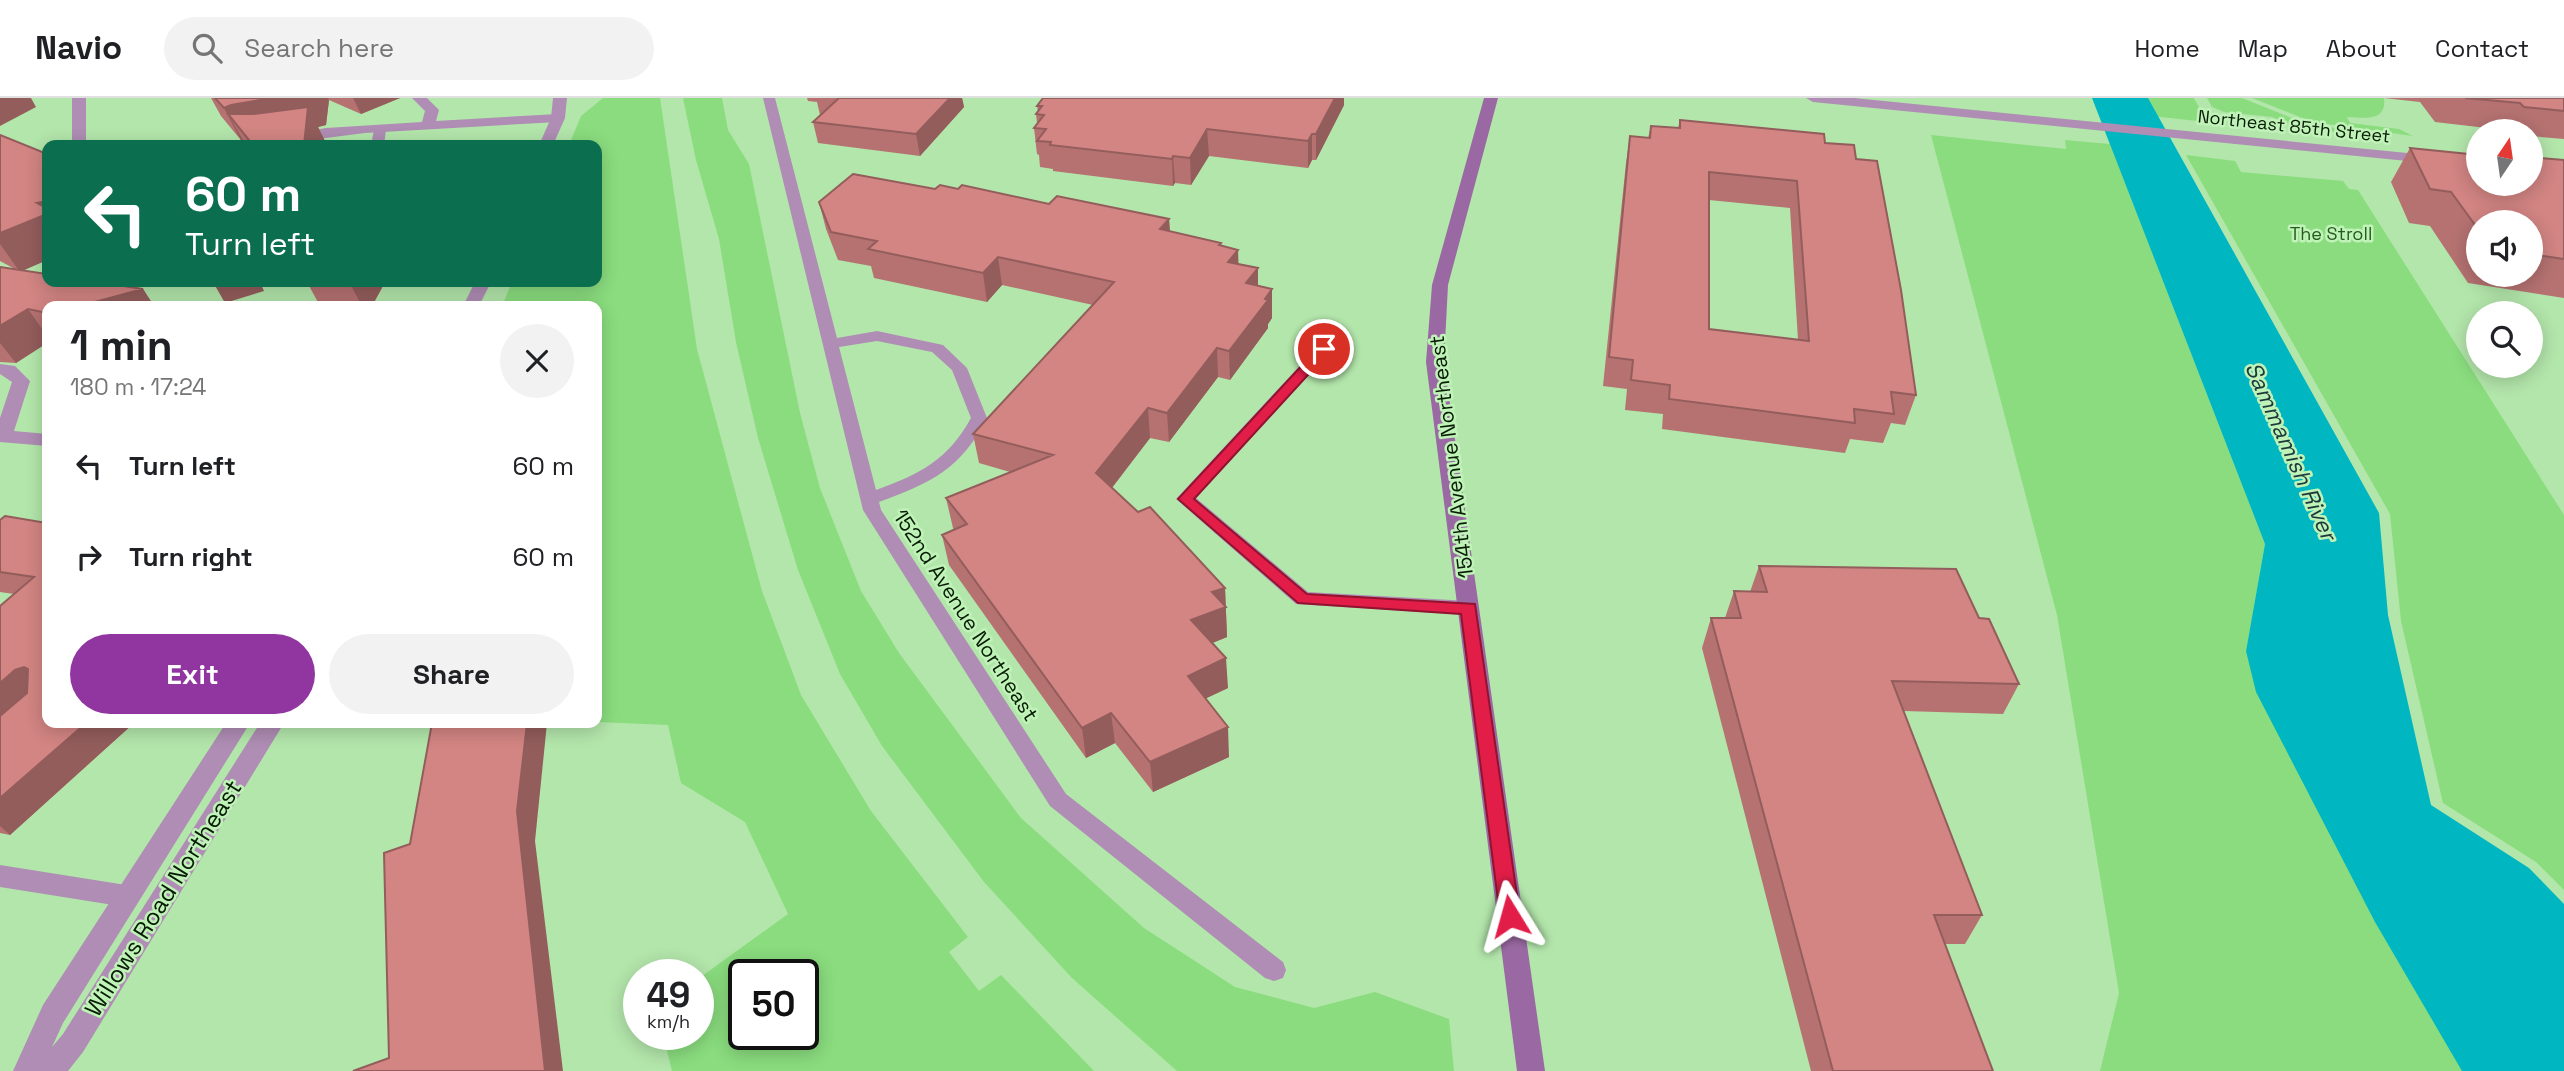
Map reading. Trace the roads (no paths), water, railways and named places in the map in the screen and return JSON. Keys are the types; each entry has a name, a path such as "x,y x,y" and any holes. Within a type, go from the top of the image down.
{"main road":[{"name":"154th Avenue Northeast","path":"1491,98 1440,285 1435,362 1531,1071"}],"street":[{"path":"79,98 79,140"},
{"path":"419,98 432,110 427,127"},
{"path":"548,140 558,118 560,98"},
{"name":"Northeast 85th Street","path":"1813,98 2466,163"},
{"path":"273,140 558,118"},
{"path":"0,369 9,370 21,381 2,435 42,439"},
{"name":"Willows Road Northeast","path":"27,1071 53,1014 235,728"},
{"name":"Willows Road Northeast","path":"50,1071 73,1043 269,728"},
{"path":"0,876 126,896"}],"lane":[{"name":"152nd Avenue Northeast","path":"769,98 872,510 1058,800 1274,970"},
{"path":"378,140 380,130"},
{"path":"831,344 877,336 937,348 959,368 979,418 963,446 940,466 918,480 869,499"},
{"path":"1324,349 1185,499 1303,599 1469,608"}],"water":[{"name":"Sammamish River","path":"2092,98 2148,98 2379,513 2388,615 2431,805 2529,868 2564,904 2564,1071 2462,1071 2375,922 2256,692 2246,651 2265,544"}],"park label":[{"name":"The Stroll","path":"2331,233"}]}
